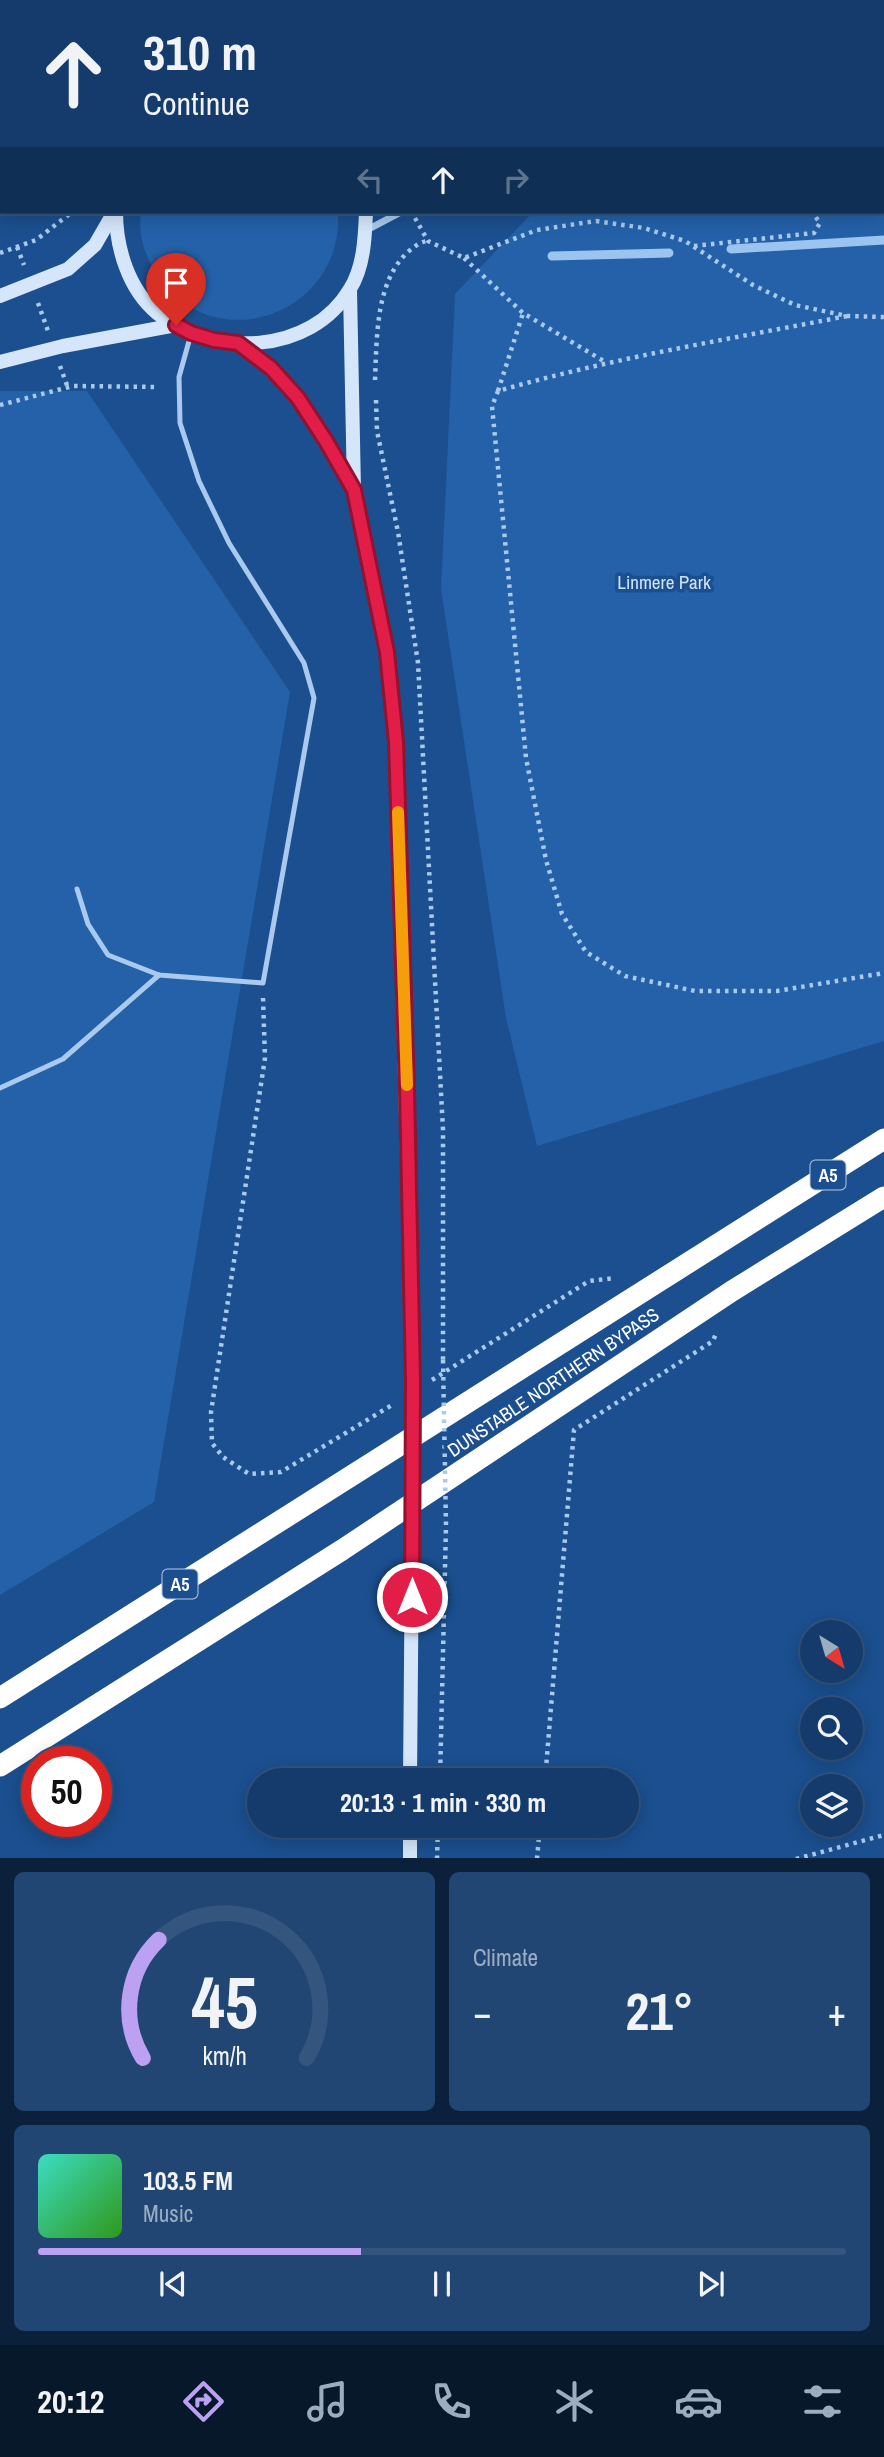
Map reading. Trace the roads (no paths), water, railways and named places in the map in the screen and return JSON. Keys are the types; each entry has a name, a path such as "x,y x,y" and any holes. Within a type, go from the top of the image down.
{"highway":[{"name":"DUNSTABLE NORTHERN BYPASS","path":"0,1698 884,1139"},
{"name":"DUNSTABLE NORTHERN BYPASS","path":"0,1766 342,1550 732,1290 884,1197"}],"main road":[{"path":"0,296 68,269 95,245 114,214"},
{"path":"115,214 121,254 130,275 155,312 191,333 238,343 268,343 298,334 326,317 350,290 361,261 366,214"},
{"path":"350,290 354,490 387,652 396,742 418,1383 412,1545 410,1768"},
{"path":"0,362 176,325"},
{"path":"238,343 271,368 298,398 354,490"},
{"path":"410,1838 410,1858"}],"street":[{"path":"365,231 397,214"}],"lane":[{"path":"77,889 88,924 108,955 159,975 263,983 314,698 304,663 229,543 195,469 180,423 180,377 191,333"},
{"path":"0,1088 62,1059 159,975"}],"waterway":[{"path":"731,249 884,240"},
{"path":"552,256 669,253"}],"park label":[{"name":"Linmere Park","path":"664,582"}]}
